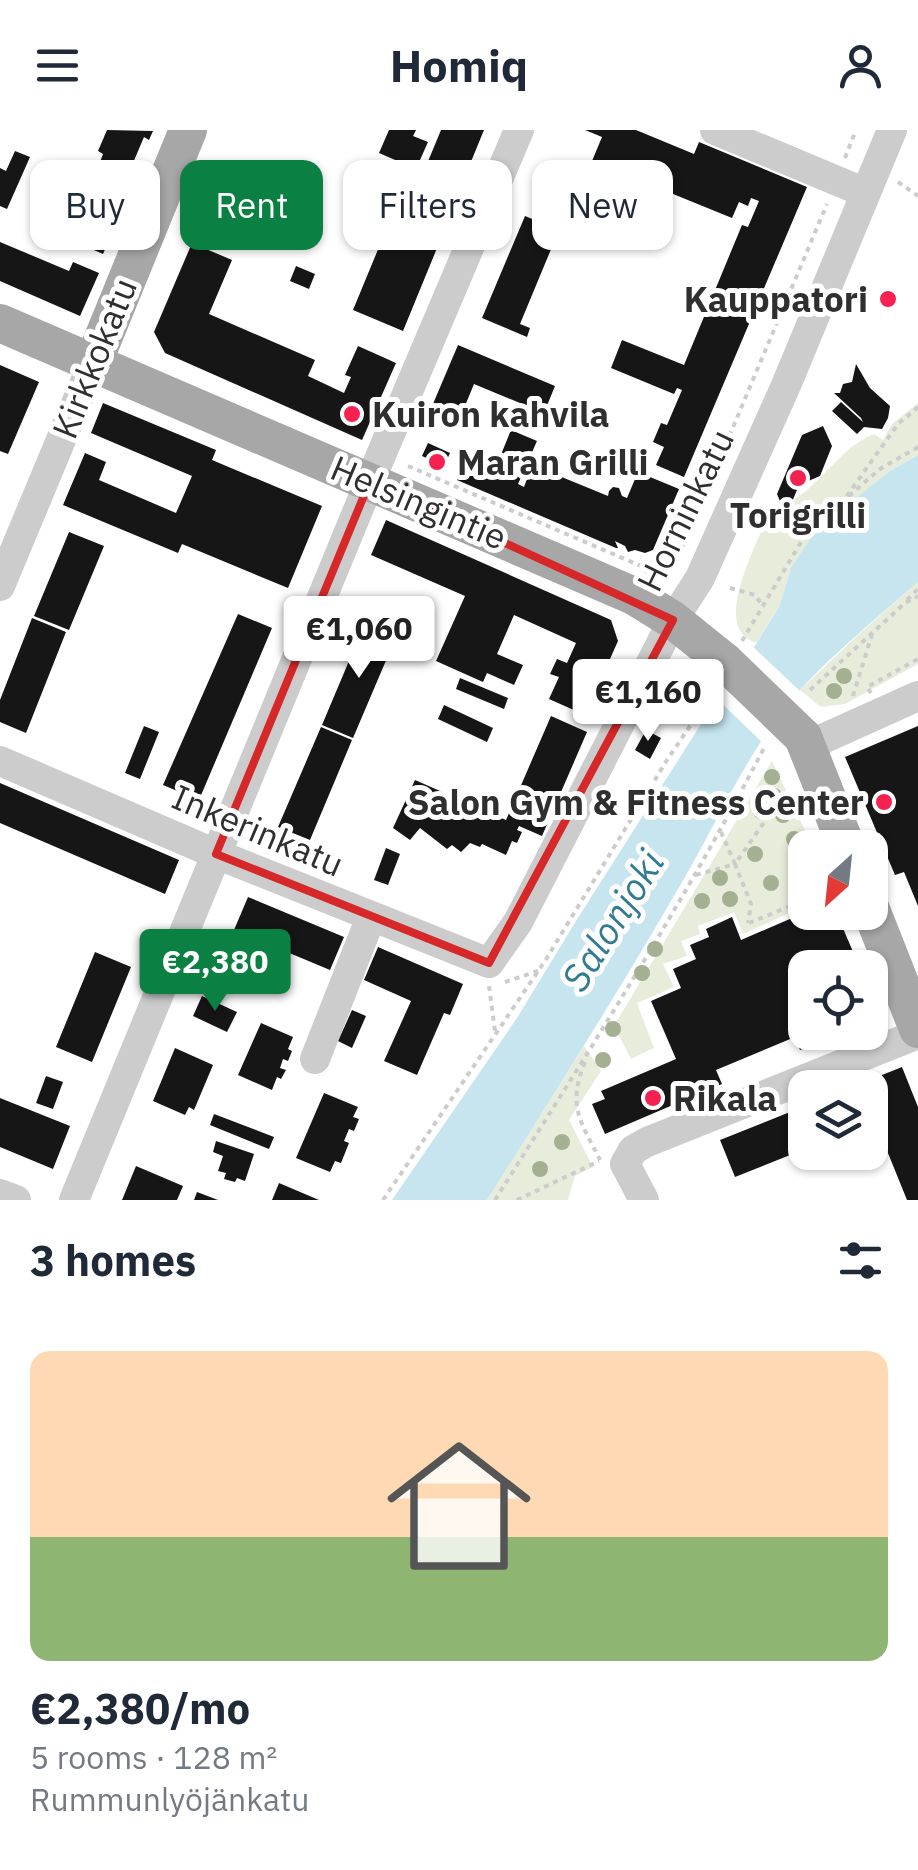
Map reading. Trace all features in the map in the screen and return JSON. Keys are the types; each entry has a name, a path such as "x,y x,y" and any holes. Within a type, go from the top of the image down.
{"main road":[{"name":"Kirkkokatu","path":"92,363 188,130"},
{"name":"Helsingintie","path":"0,324 634,596 733,651 809,752"},
{"path":"809,752 840,830"},
{"path":"879,930 918,1032"}],"street":[{"path":"74,1200 519,130"},
{"path":"715,130 866,193"},
{"name":"Horninkatu","path":"494,975 674,620 700,578 808,336 892,130"},
{"name":"Kirkkokatu","path":"0,586 92,363"},
{"path":"809,752 918,696"},
{"name":"Inkerinkatu","path":"0,761 371,918 494,975"},
{"path":"315,1058 371,918"},
{"path":"644,1200 626,1164 633,1150 918,1032"},
{"path":"0,1194 16,1200"}],"path":[{"path":"675,565 856,130"},
{"path":"906,188 918,196"},
{"path":"844,500 898,424 918,407"},
{"path":"733,651 801,542 880,469 918,447"},
{"path":"403,461 648,569"},
{"path":"730,588 755,595 763,606"},
{"path":"810,690 918,593"},
{"path":"850,707 873,631"},
{"path":"872,696 867,687 918,659"},
{"path":"383,1200 538,971 666,760 703,707 668,687"},
{"path":"496,1200 696,875 765,746"},
{"path":"696,875 735,864 809,752"},
{"path":"720,832 751,904 748,924 788,907"},
{"path":"495,1034 494,975 538,971"},
{"path":"517,1200 600,1160 580,1122 575,1102 576,1083 590,1049"}],"highlighted area":[{"path":"370,481 673,620 489,963 216,854"}],"green space":[{"path":"918,403 918,455 890,471 791,568 779,607 756,643 746,638 737,623 739,591 771,509 800,495 860,441 874,434 883,440 892,424"},
{"path":"918,582 918,664 845,704 821,707 800,690 858,635"},
{"path":"772,761 805,830 788,830 788,914 743,934 734,912 698,926 700,934 681,941 687,956 663,964 674,987 637,1003 654,1048 631,1059 614,1026"},
{"path":"584,1046 601,1071 569,1120 593,1167 575,1176 568,1200 487,1200"}],"water":[{"name":"Salonjoki","path":"918,455 918,582 800,690 767,733 637,958 487,1200 392,1200 517,1018 708,713 719,703 779,607 791,568 816,530 890,471"}],"pier":[{"path":"750,644 803,694 764,744 716,698"}],"building":[{"path":"107,130 153,131 149,140 144,137 134,160 101,160 103,154 98,151"},
{"path":"389,130 416,130 413,136 428,142 420,160 395,160 379,153"},
{"path":"441,130 484,130 472,160 429,160"},
{"path":"585,130 636,130 694,154 699,142 807,187 684,477 656,465 664,447 653,442 661,423 667,425 682,390 677,388 674,394 611,368 622,340 684,365 742,225 748,227 759,201 751,198 748,206 739,202 732,218 673,194 673,160 592,160 602,137"},
{"path":"15,151 30,157 7,209 0,206 0,168 6,171"},
{"path":"525,216 532,219 532,250 551,250 520,324 530,328 527,337 482,318"},
{"path":"0,242 69,271 73,262 99,273 80,316 0,281"},
{"path":"189,250 208,250 232,260 209,314 315,360 308,376 344,393 351,377 345,375 358,346 396,363 362,440 165,353 154,332"},
{"path":"378,250 436,250 403,331 353,310"},
{"path":"296,266 315,274 309,289 290,281"},
{"path":"458,345 555,386 544,413 474,384 455,430 427,418"},
{"path":"856,364 870,388 890,406 882,429 864,427 857,434 832,411 841,402 863,422 834,393 840,393 843,384 852,382"},
{"path":"0,365 39,382 8,454 0,451"},
{"path":"103,403 216,450 212,460 322,506 288,588 182,544 178,553 63,505 85,453 106,462 99,480 176,513 192,476 91,433"},
{"path":"823,426 832,446 820,476 799,485 792,502 782,506 777,494 802,435"},
{"path":"511,430 537,441 518,484 524,487 530,471 545,477 547,471 608,496 613,487 619,488 627,498 638,472 679,489 653,550 628,552 615,541 616,548 457,480 467,456 486,464 484,470 493,474"},
{"path":"428,443 450,453 444,466 422,456"},
{"path":"386,520 611,620 618,641 585,715 549,699 559,677 550,674 557,659 567,663 576,643 514,615 497,654 523,665 514,685 487,673 483,682 436,661 465,596 371,555"},
{"path":"69,532 104,546 69,630 34,616"},
{"path":"238,614 272,628 199,800 163,785"},
{"path":"32,618 66,632 26,733 0,722 0,700"},
{"path":"365,623 396,637 353,738 322,725"},
{"path":"460,678 508,698 504,709 456,689"},
{"path":"444,705 493,728 487,742 438,719"},
{"path":"551,716 587,732 542,836 519,826 517,830 522,832 517,843 512,841 506,855 482,844 480,847 470,843 461,852 452,845 447,849 420,828 410,840 393,828 415,780 506,820"},
{"path":"144,726 159,732 140,779 125,773"},
{"path":"918,726 918,906 904,872 895,875 888,858 888,830 876,830 845,757"},
{"path":"321,727 352,740 310,840 278,827"},
{"path":"646,730 661,738 650,759 635,750"},
{"path":"0,783 179,860 165,894 0,823"},
{"path":"386,848 400,854 388,885 374,880"},
{"path":"248,897 344,937 330,970 234,930"},
{"path":"732,917 741,940 788,920 788,930 844,930 852,950 788,950 788,1040 716,1070 722,1084 605,1134 592,1104 605,1099 601,1091 676,1059 651,1001 681,988 673,969 696,959 690,945 709,937 706,929"},
{"path":"378,947 463,984 450,1015 444,1013 417,1075 384,1061 411,1001 364,980"},
{"path":"95,952 131,967 92,1062 56,1047"},
{"path":"221,955 233,960 219,992 207,987"},
{"path":"202,996 237,1012 227,1032 193,1016"},
{"path":"352,1010 366,1016 352,1048 338,1041"},
{"path":"261,1023 293,1037 288,1061 283,1059 280,1068 286,1070 281,1079 277,1077 272,1090 238,1075"},
{"path":"175,1048 213,1065 194,1110 189,1107 185,1115 153,1101"},
{"path":"902,1067 918,1107 918,1200 907,1200 888,1153 888,1073"},
{"path":"46,1076 63,1082 53,1109 36,1103"},
{"path":"324,1093 358,1107 353,1117 359,1119 344,1141 349,1143 341,1163 335,1161 330,1172 296,1158"},
{"path":"0,1098 70,1126 53,1169 0,1147"},
{"path":"788,1113 788,1156 735,1177 720,1140"},
{"path":"214,1114 274,1137 269,1149 210,1125"},
{"path":"216,1141 254,1154 245,1181 224,1179 226,1173 218,1171 223,1156 213,1152"},
{"path":"136,1166 183,1186 177,1200 122,1200"},
{"path":"279,1183 319,1200 272,1200"},
{"path":"197,1192 218,1200 194,1200"}],"place":[{"name":"Kauppatori","path":"888,299"},
{"name":"Kuiron kahvila","path":"352,414"},
{"name":"Maran Grilli","path":"437,462"},
{"name":"Torigrilli","path":"798,478"},
{"name":"Salon Gym & Fitness Center","path":"884,802"},
{"name":"Rikala","path":"653,1098"}]}
